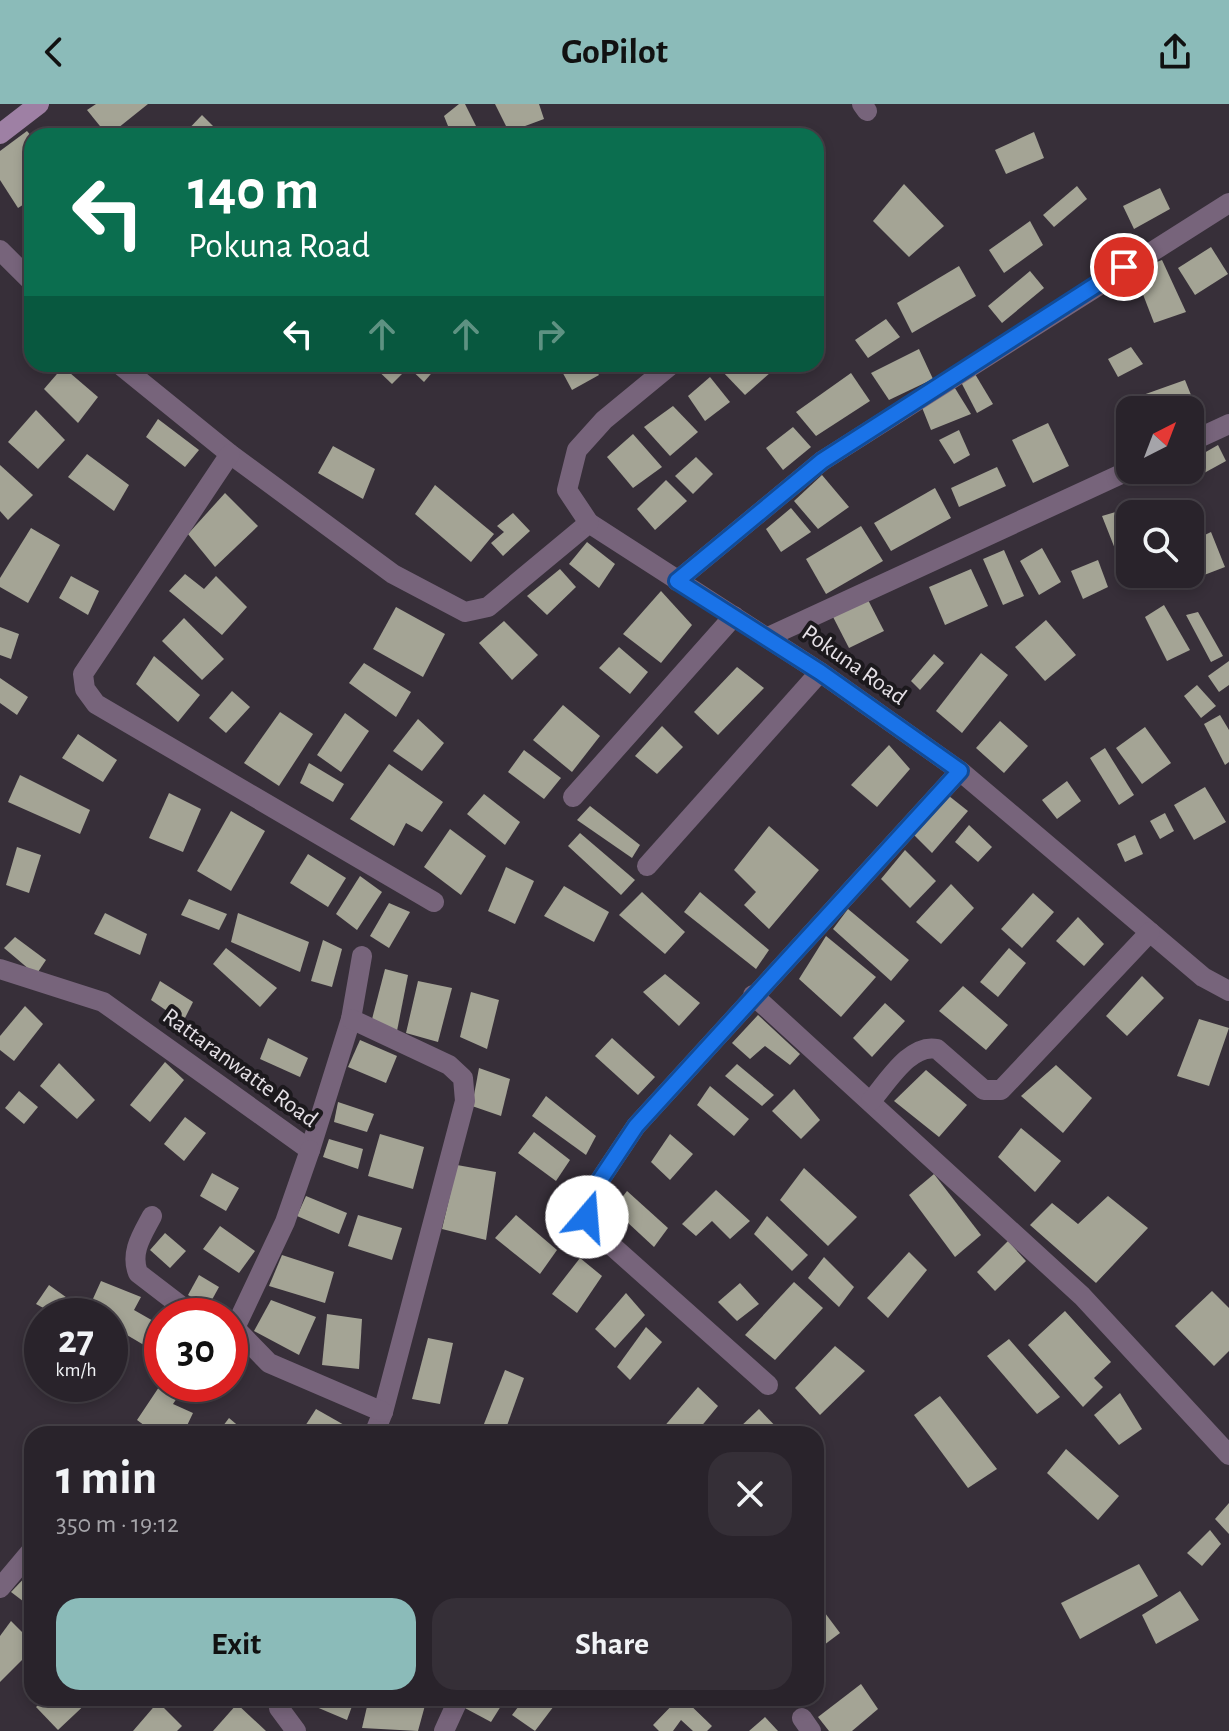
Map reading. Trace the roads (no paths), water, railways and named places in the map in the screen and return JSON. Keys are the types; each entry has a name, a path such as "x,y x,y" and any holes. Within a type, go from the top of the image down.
{"street":[{"path":"0,134 39,104"},
{"path":"677,581 822,461 1229,203"},
{"path":"0,250 24,274"},
{"path":"129,372 230,454 393,574 465,612 488,607 589,523 567,490 577,450 604,420 662,372"},
{"path":"1204,436 1229,424"},
{"path":"230,454 83,674 85,689 96,704 434,902"},
{"path":"768,637 1116,476"},
{"name":"Pokuna Road","path":"589,523 768,637 960,771 1203,977 1229,991"},
{"path":"573,797 734,616"},
{"path":"647,866 820,672"},
{"path":"768,1385 592,1228 584,1204 636,1126 960,771"},
{"path":"871,1101 915,1051 928,1047 937,1049 984,1090 1001,1090 1150,932"},
{"name":"Rattaranwatte Road","path":"0,969 103,1002 310,1150 351,1019 362,956"},
{"path":"753,995 1082,1296 1229,1455"},
{"path":"351,1019 449,1065 463,1078 465,1101 377,1426"},
{"path":"248,1298 285,1222 310,1150"},
{"path":"152,1216 137,1244 134,1263 138,1273 171,1298"},
{"path":"248,1343 269,1363 383,1412"},
{"path":"0,1588 24,1560"},
{"path":"279,1706 296,1731"},
{"path":"444,1731 455,1706"}]}
